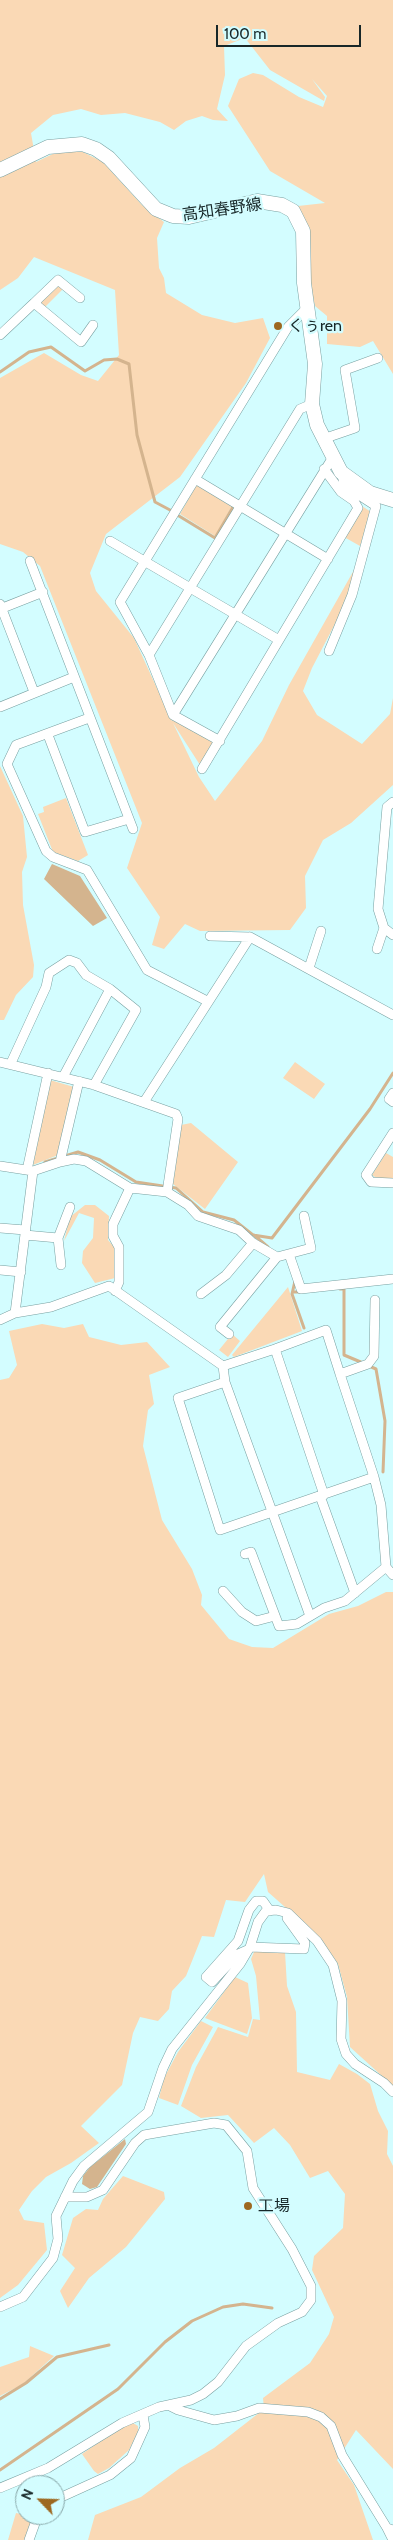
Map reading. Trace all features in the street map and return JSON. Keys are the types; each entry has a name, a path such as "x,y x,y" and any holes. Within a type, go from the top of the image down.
{"main road":[{"name":"高知春野線","path":"0,170 48,147 82,144 96,149 109,158 156,209 173,216 199,216 257,201 288,207 293,211 304,231 304,283 314,364 312,404 323,439 341,472 370,494 393,500"}],"street":[{"path":"0,336 58,280 80,298"},
{"path":"34,303 81,342 93,325"},
{"path":"220,741 173,715 149,655 120,602 288,327 307,308"},
{"path":"323,439 355,428 345,370 378,358"},
{"path":"149,655 300,409 312,404"},
{"path":"173,715 333,457"},
{"path":"202,769 358,508 354,501 341,492 324,469"},
{"path":"330,651 352,595 376,506 346,486 341,472"},
{"path":"194,479 286,532 328,559"},
{"path":"110,542 279,640"},
{"path":"30,561 133,830"},
{"path":"34,692 1,607 43,592"},
{"path":"0,707 74,677"},
{"path":"89,718 48,735 16,745 7,764 46,851 53,857 87,870 147,970 207,1001"},
{"path":"48,735 85,832 129,819"},
{"path":"393,802 387,807 378,909 384,928 393,935"},
{"path":"377,949 384,928"},
{"path":"309,968 321,931"},
{"path":"210,936 250,937 393,1014"},
{"path":"144,1102 207,1001 250,937"},
{"path":"11,1063 46,987 49,973 69,960 77,963 86,975 110,988 136,1010 94,1085"},
{"path":"63,1077 110,988"},
{"path":"0,1062 11,1063 94,1085 170,1110 176,1114 178,1119 167,1192"},
{"path":"15,1313 25,1232 30,1170 29,1160 48,1073"},
{"path":"60,1162 79,1081"},
{"path":"393,1093 389,1100 393,1102"},
{"path":"393,1133 366,1174 372,1182 393,1182"},
{"path":"0,1166 30,1170 74,1160 93,1163 130,1188 167,1192 188,1205 198,1216 239,1230 253,1243 277,1257"},
{"path":"116,1291 119,1282 119,1247 114,1236 114,1224 130,1188"},
{"path":"61,1264 58,1238 70,1207"},
{"path":"229,1334 220,1327 277,1257 311,1248 304,1216"},
{"path":"0,1228 58,1238"},
{"path":"202,1294 226,1275 253,1243"},
{"path":"289,1254 301,1289 393,1279"},
{"path":"0,1270 21,1272"},
{"path":"0,1320 15,1313 50,1307 109,1286 223,1366 225,1382 310,1616"},
{"path":"340,1374 368,1364 374,1356 375,1300"},
{"path":"223,1366 326,1330 374,1477 381,1505 386,1567 393,1575"},
{"path":"275,1349 355,1593"},
{"path":"225,1382 178,1398 220,1530 374,1477"},
{"path":"245,1554 251,1552 279,1626 296,1624 345,1601 386,1567"},
{"path":"223,1591 242,1612 256,1621 276,1616"},
{"path":"270,1911 263,1900 256,1901 249,1910 238,1941 206,1977 212,1982 238,1954 248,1948 304,1950 305,1943 281,1911"},
{"path":"0,2307 23,2297 53,2258 58,2239 56,2216 84,2166 148,2112 172,2048 202,2013 248,1948 258,1922 266,1911 288,1913 317,1941 333,1965 342,2001 341,2039 346,2054 355,2064 384,2083 393,2092"},
{"path":"1,2490 48,2468 122,2423 203,2394 218,2382 246,2346 278,2323 302,2312 311,2300 311,2286 292,2249 253,2188 247,2151 226,2125 214,2122 144,2135 135,2143 103,2190 88,2197 65,2197"},
{"path":"168,2405 178,2410 214,2420 237,2416 259,2408 308,2412 320,2417 331,2426 342,2455 390,2529 393,2540"},
{"path":"65,2495 110,2475 130,2458 145,2427 143,2414"},
{"path":"29,2540 34,2525"}],"shaded area":[{"path":"0,0 393,0 393,374 373,341 360,347 327,344 327,316 315,306 309,278 309,229 298,206 325,203 270,171 228,106 239,79 253,73 263,75 299,97 323,107 327,96 312,79 325,97 324,101 270,70 245,38 224,46 225,75 217,109 228,121 213,120 202,116 186,121 174,130 160,122 125,113 101,115 81,109 53,115 31,133 36,162 59,151 83,152 103,162 142,205 164,222 157,238 159,268 164,278 166,293 202,315 235,323 263,318 270,338 246,383 180,477 106,534 90,573 96,591 134,638 172,721 174,718 213,742 200,765 173,723 199,777 215,801 262,741 289,685 354,570 358,568 349,597 312,668 303,691 317,715 362,744 390,714 393,698 393,785 351,823 323,840 305,876 306,908 290,930 200,931 185,924 164,949 152,945 160,917 127,868 142,823 40,566 23,552 0,544 0,378 44,353 81,375 98,381 119,355 115,290 34,257 18,278 0,290"},
{"path":"57,284 64,288 45,307 41,304 41,299"},
{"path":"197,484 232,506 215,536 180,514"},
{"path":"362,506 371,512 360,546 344,537"},
{"path":"0,766 23,816 27,857 22,872 23,905 34,965 33,977 16,995 4,1020 0,1020"},
{"path":"66,798 88,855 78,861 53,852 38,814 44,812 43,807"},
{"path":"52,864 80,876 107,918 93,926 44,879"},
{"path":"295,1062 325,1084 314,1099 283,1078"},
{"path":"50,1080 74,1087 58,1155 33,1165"},
{"path":"191,1123 238,1162 205,1209 173,1184 181,1125"},
{"path":"386,1153 393,1157 393,1179 378,1179 372,1175"},
{"path":"85,1205 95,1205 109,1216 108,1240 115,1248 115,1278 95,1283 82,1263 83,1251 93,1238 94,1218 79,1213 64,1241 70,1217"},
{"path":"288,1287 302,1331 234,1357 232,1355"},
{"path":"42,1324 64,1328 83,1324 89,1337 121,1345 147,1342 170,1367 149,1375 154,1404 148,1410 143,1446 162,1520 192,1569 202,1595 201,1605 229,1639 252,1647 273,1648 329,1614 358,1606 386,1592 393,1592 393,2086 350,2047 347,1997 338,1964 320,1938 268,1892 264,1874 245,1902 226,1900 214,1937 202,1936 186,1976 172,1991 169,2009 158,2021 140,2017 133,2033 122,2085 81,2126 99,2143 71,2163 46,2177 32,2191 19,2210 24,2220 44,2223 47,2250 18,2285 0,2298 0,1380 9,1378 17,1365 9,1331"},
{"path":"232,1334 240,1341 228,1357 219,1350"},
{"path":"254,1952 285,1952 287,1986 296,2012 297,2072 330,2080 339,2064 357,2074 370,2084 378,2111 388,2131 387,2154 393,2166 393,2469 356,2430 337,2460 354,2485 373,2540 88,2540 95,2515 141,2497 180,2468 214,2448 264,2409 263,2398 310,2363 329,2334 334,2317 312,2270 314,2256 343,2228 345,2194 328,2171 310,2178 290,2145 274,2128 254,2143 228,2115 201,2118 181,2106 196,2067 218,2027 248,2037 253,2019 260,2020 256,1976 251,1959"},
{"path":"235,1977 248,1983 252,2018 247,2034 205,2018"},
{"path":"201,2021 213,2027 192,2065 178,2105 159,2098 164,2078 178,2052"},
{"path":"125,2139 126,2144 97,2187 90,2189 82,2184 83,2176 90,2167"},
{"path":"123,2176 164,2192 165,2199 126,2247 89,2278 68,2308 60,2291 75,2268 62,2255 73,2218 86,2209 98,2210 103,2199"},
{"path":"30,2346 54,2356 23,2384 0,2396 0,2367 29,2357"},
{"path":"133,2423 138,2426 138,2432 129,2450 109,2468 98,2474 82,2454 118,2429"},
{"path":"15,2516 15,2525 31,2525 26,2540 8,2540"}],"waterway":[{"path":"0,372 29,352 51,347 85,371 104,360 117,359 129,364 137,435 155,502 170,510"},
{"path":"179,516 215,538 233,507"},
{"path":"45,1162 78,1152 100,1160 136,1182 176,1188 203,1212 234,1220 253,1235 272,1238 370,1109 393,1073"},
{"path":"254,1235 268,1247"},
{"path":"295,1281 292,1294 304,1328"},
{"path":"340,1289 344,1289 344,1355 363,1363"},
{"path":"293,1292 301,1292"},
{"path":"369,1366 376,1369 385,1421 383,1472"},
{"path":"0,2470 118,2389 165,2342 192,2321 223,2307 243,2304 272,2308"},
{"path":"0,2399 26,2383 57,2357 109,2345"}],"place":[{"name":"くぅren","path":"278,326"},
{"name":"工場","path":"248,2206"}]}
